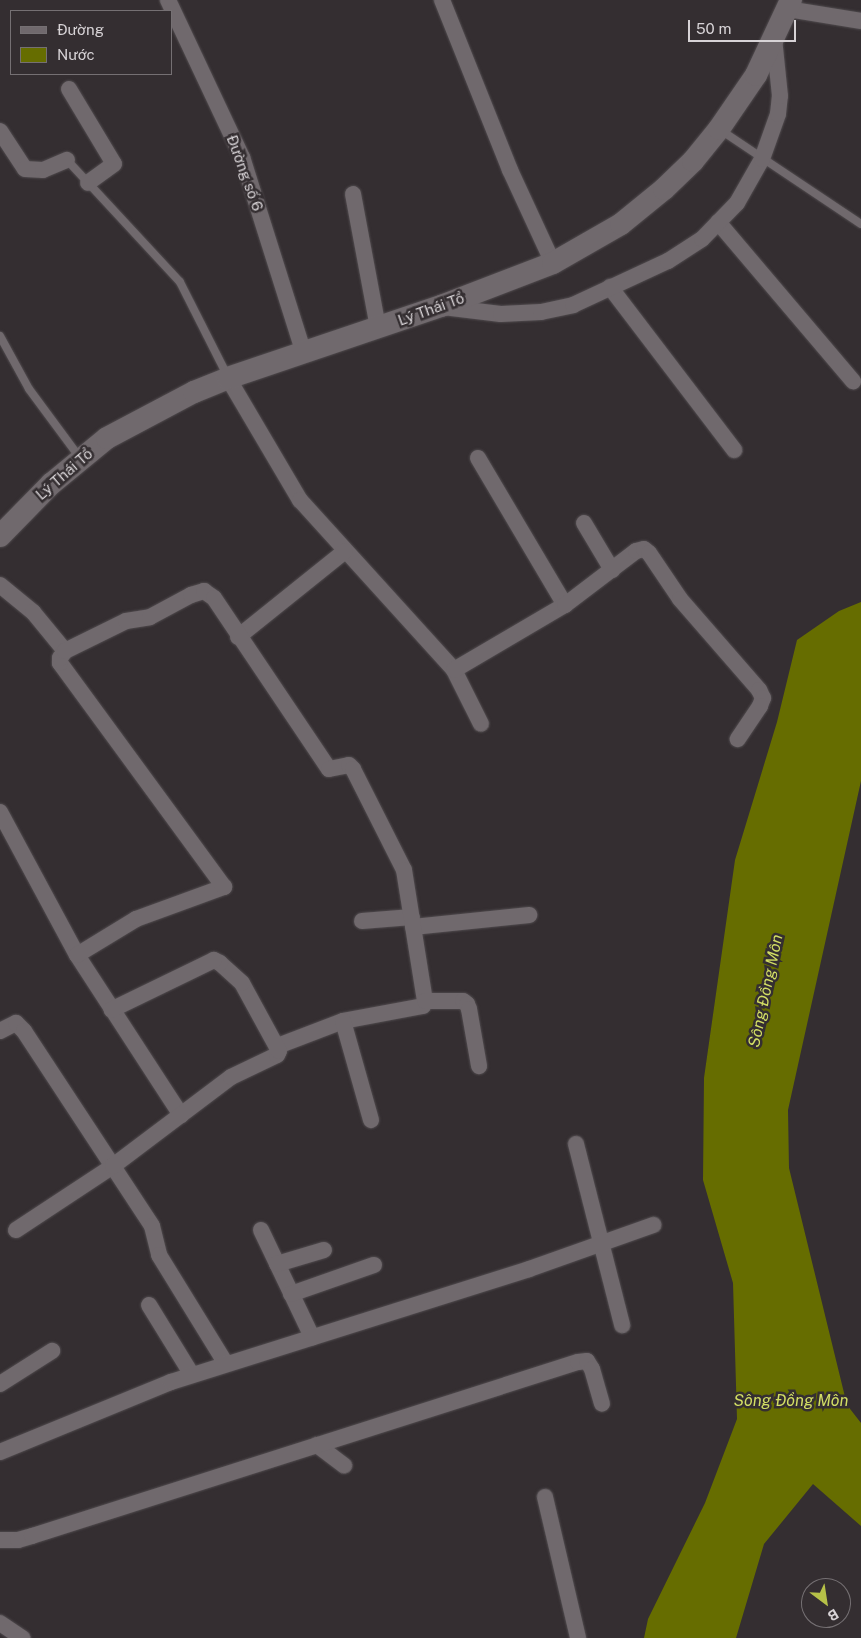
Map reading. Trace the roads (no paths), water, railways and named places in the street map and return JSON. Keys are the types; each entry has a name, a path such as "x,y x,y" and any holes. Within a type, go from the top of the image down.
{"main road":[{"name":"Lý Thái Tổ","path":"4,527 80,458 107,438 194,392 228,378 304,354 441,306 553,263 579,250 641,210 693,160 719,129 756,76 789,4"}],"street":[{"name":"Đường số 6","path":"168,0 242,157 304,354"},
{"path":"442,0 510,170 553,263"},
{"path":"789,4 861,22"},
{"path":"441,306 501,314 541,312 573,305 668,261 702,239 737,203 762,159 778,114 780,96 774,38"},
{"path":"69,89 114,164 88,183"},
{"path":"0,131 25,169 43,170 67,160"},
{"path":"353,194 378,328"},
{"path":"718,222 852,382"},
{"path":"610,288 734,450"},
{"path":"228,378 289,485 345,551 454,670 481,724"},
{"path":"478,458 565,605"},
{"path":"584,523 612,570"},
{"path":"454,670 565,605 636,551 644,549 649,553 680,598 759,690 763,698 760,706 738,738"},
{"path":"238,637 345,551"},
{"path":"0,585 33,612 65,651"},
{"path":"77,955 136,919 224,887 62,667 60,658 65,651 126,620 150,617 191,595 204,591 214,598 238,637 329,769 349,765 353,769 402,863 425,1001 423,1006 418,1009 342,1021 278,1046"},
{"path":"0,812 77,955 181,1115"},
{"path":"362,921 412,922 529,915"},
{"path":"16,1230 114,1166 230,1077 277,1055 279,1051 278,1046 242,984 220,963 214,960 111,1010"},
{"path":"425,1001 463,1001 466,1004 470,1009 479,1066"},
{"path":"342,1021 371,1120"},
{"path":"0,1031 6,1026 16,1023 24,1031 114,1166 226,1364"},
{"path":"576,1144 622,1325"},
{"path":"0,1452 192,1375 529,1269 653,1225"},
{"path":"261,1230 312,1337"},
{"path":"277,1264 324,1250"},
{"path":"291,1294 374,1265"},
{"path":"149,1305 192,1375"},
{"path":"0,1384 52,1351"},
{"path":"0,1540 18,1540 32,1536 578,1362 587,1362 592,1369 602,1404"},
{"path":"317,1446 344,1465"},
{"path":"545,1497 578,1638"},
{"path":"0,1623 22,1638"}],"lane":[{"path":"719,129 861,224"},
{"path":"67,160 180,282 228,378"},
{"path":"0,336 29,389 80,458"}],"water":[{"name":"Sông Đồng Môn","path":"861,602 861,781 788,1110 789,1168 847,1405 861,1423 861,1526 813,1484 764,1544 736,1638 644,1638 648,1619 705,1503 737,1419 733,1283 703,1180 704,1078 735,860 777,722 797,640 839,611"}]}
